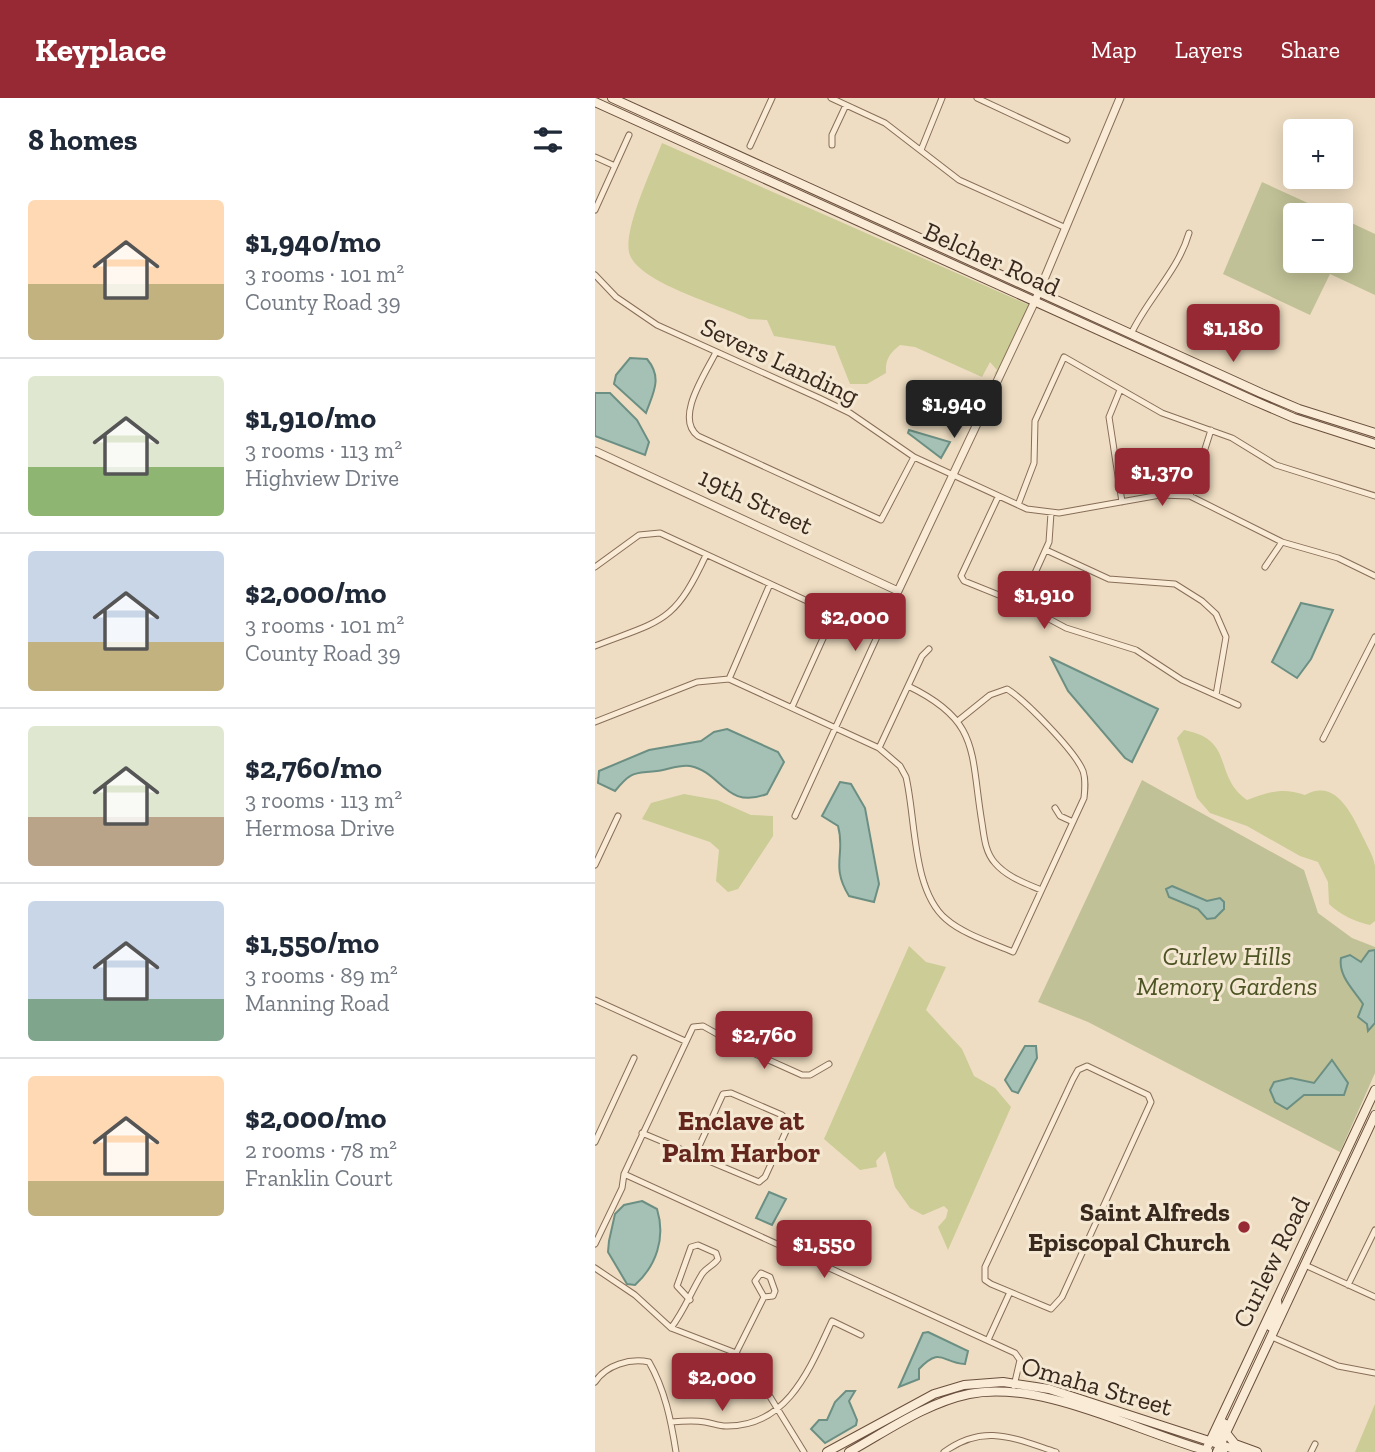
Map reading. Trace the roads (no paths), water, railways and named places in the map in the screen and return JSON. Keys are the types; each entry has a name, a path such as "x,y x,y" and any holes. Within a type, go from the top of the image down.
{"main road":[{"name":"Belcher Road","path":"612,98 1299,409 1375,433"},
{"name":"Belcher Road","path":"595,102 1294,418 1375,444"},
{"name":"Curlew Road","path":"1213,1449 1249,1356 1375,1090"},
{"name":"Curlew Road","path":"1213,1449 1227,1434 1375,1115"},
{"path":"1305,1265 1305,1254 1321,1216 1321,1205"},
{"path":"1265,1353 1263,1345 1278,1309 1277,1299"},
{"path":"1200,1437 1208,1431 1236,1372 1249,1356"},
{"name":"Omaha Street","path":"827,1452 935,1394 964,1385 1014,1382 1049,1389 1200,1437 1213,1449"},
{"name":"Omaha Street","path":"849,1452 938,1403 971,1393 1012,1392 1038,1396 1213,1449 1243,1452"},
{"path":"1227,1434 1235,1444 1257,1452"},
{"path":"1213,1449 1233,1452"}],"street":[{"path":"750,146 772,98"},
{"path":"831,98 885,123 959,180 1066,228"},
{"path":"921,150 942,98"},
{"path":"977,98 1067,140"},
{"path":"795,816 1035,301 1120,98"},
{"path":"832,145 832,135 846,105"},
{"path":"595,211 629,135"},
{"path":"595,157 615,166"},
{"path":"1127,343 1149,300 1177,265 1189,233"},
{"name":"Severs Landing","path":"595,275 616,297 644,317 851,413 914,457 998,497 1051,513"},
{"path":"716,352 689,410 689,422 698,436 881,520 914,457"},
{"path":"1018,505 1034,463 1035,421 1064,358 1162,413 1211,429 1288,470 1343,484 1375,496"},
{"path":"1120,390 1109,417 1122,502"},
{"path":"1190,496 1211,429"},
{"name":"19th Street","path":"595,451 898,591"},
{"path":"1021,604 1052,532 1051,513 1170,494 1190,496 1282,542 1338,558 1375,576"},
{"path":"998,497 961,576 964,581 1021,604 1066,628 1136,650 1182,680 1238,705"},
{"path":"595,568 639,535 648,532 660,533 818,606 826,618 825,634 792,707"},
{"path":"1265,567 1282,542"},
{"path":"1046,550 1108,579 1175,584 1202,601 1216,614 1226,637 1216,695"},
{"path":"595,646 652,624 673,611 689,592 706,555"},
{"path":"729,679 770,584"},
{"path":"1323,739 1375,637"},
{"path":"879,748 922,656 929,649"},
{"path":"595,722 697,682 729,679 837,726 879,748 901,766 906,777 923,879 932,905 950,923 1013,952 1084,798 1083,770 1020,697 1007,689 998,692 959,720"},
{"path":"908,686 934,699 959,720 971,750 989,854 1004,872 1041,890"},
{"path":"1055,808 1060,816 1073,822"},
{"path":"595,865 618,816"},
{"path":"595,1000 685,1041"},
{"path":"595,1244 622,1188 624,1174 642,1133 693,1027 703,1026 737,1046 802,1075 810,1075 829,1064"},
{"path":"595,1142 635,1058"},
{"path":"1087,1066 1148,1095 1151,1102 1148,1112 1056,1306 1042,1307 1010,1292 985,1280 985,1266 1078,1070 1087,1066"},
{"path":"642,1133 759,1182 765,1177 787,1129 787,1121 782,1115 731,1093 723,1094 695,1155"},
{"path":"624,1174 1015,1353 1020,1360 1012,1392"},
{"path":"1348,1285 1375,1230"},
{"path":"670,1328 690,1300 703,1272 718,1258 716,1253 698,1245 691,1247 677,1286 679,1292 690,1300"},
{"path":"1305,1265 1375,1297"},
{"path":"595,1268 635,1295 670,1328 736,1353 761,1382 803,1452"},
{"path":"761,1273 770,1277 775,1291 773,1296 764,1297 755,1281 761,1273"},
{"path":"988,1340 1010,1292"},
{"path":"736,1353 764,1297"},
{"path":"671,1422 704,1422 724,1427 745,1424 777,1410 804,1380 832,1321 861,1335"},
{"path":"1272,1337 1338,1366 1375,1373"},
{"path":"595,1382 609,1368 640,1360 649,1362 659,1378 676,1452"},
{"path":"944,1452 955,1444 991,1434 1056,1452"},
{"path":"1311,1452 1315,1444"}],"place":[{"name":"Saint Alfreds Episcopal Church","path":"1244,1227"}],"district":[{"name":"Enclave at Palm Harbor","path":"741,1136"}],"park label":[{"name":"Curlew Hills Memory Gardens","path":"1227,970"}]}
